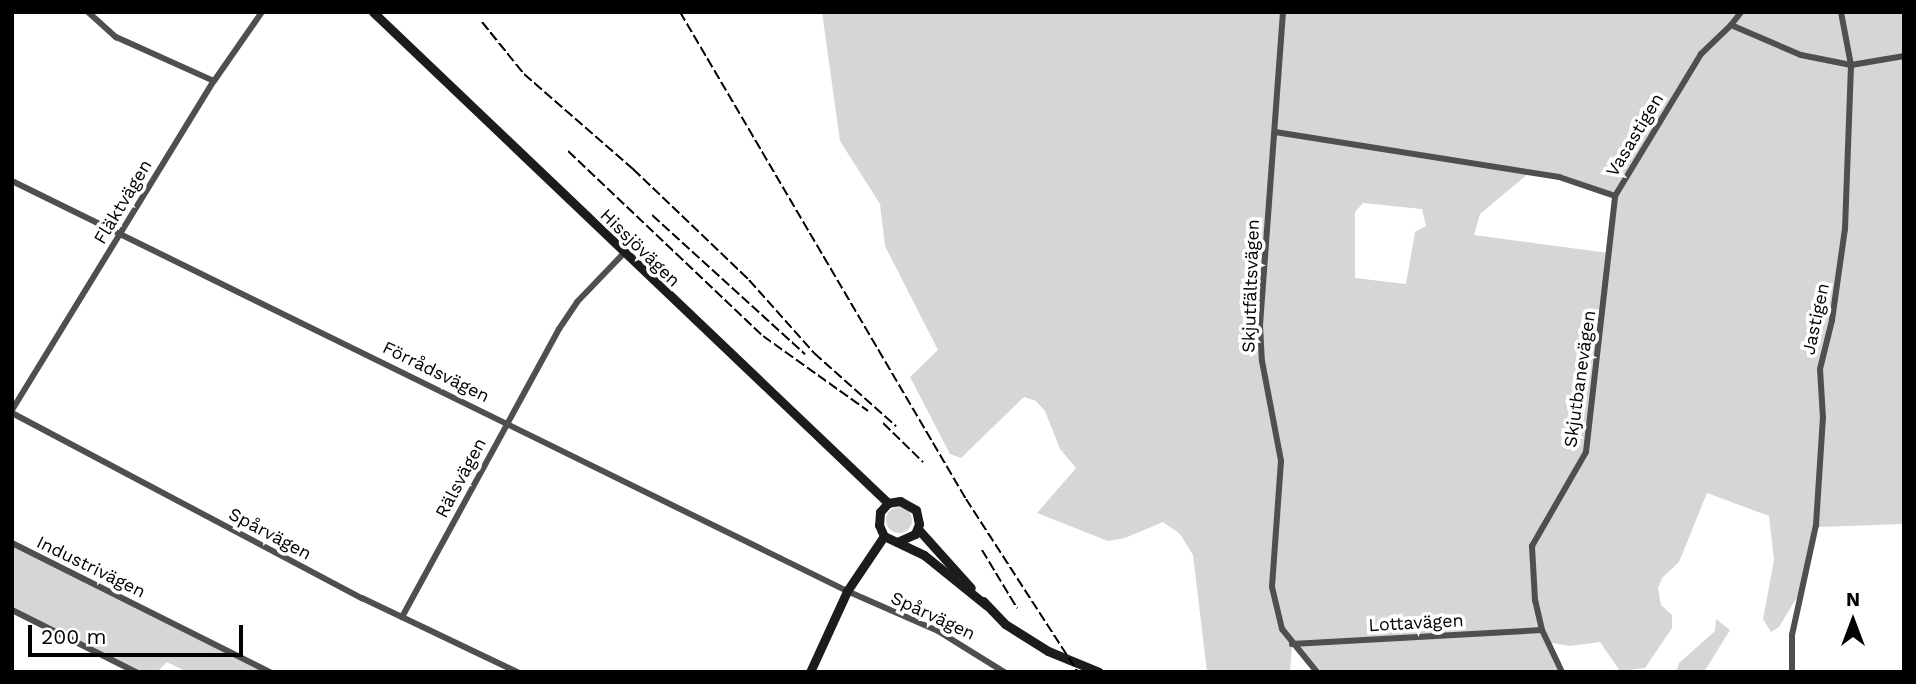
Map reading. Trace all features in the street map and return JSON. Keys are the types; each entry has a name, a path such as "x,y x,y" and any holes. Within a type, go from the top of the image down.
{"main road":[{"name":"Hissjövägen","path":"373,12 623,254 888,503"},
{"path":"897,542 907,540 918,529 919,517 911,505 888,503 878,517 884,536 937,564 986,605"},
{"path":"918,529 1005,624 1048,651 1100,672"},
{"path":"810,672 847,591 884,536"}],"street":[{"path":"88,12 116,37 214,81"},
{"name":"Fläktvägen","path":"12,411 214,81 262,12"},
{"name":"Skjutfältsvägen","path":"1283,12 1260,343 1280,452 1272,587 1275,609 1292,644 1317,672"},
{"name":"Vasastigen","path":"1275,132 1559,177 1615,196 1701,54 1741,12"},
{"name":"Jastigen","path":"1792,672 1792,635 1816,526 1823,418 1819,369 1832,320 1844,229 1851,65 1841,12"},
{"path":"1731,25 1801,55 1851,65 1904,56"},
{"name":"Förrådsvägen","path":"12,181 847,591"},
{"name":"Skjutbanevägen","path":"1562,672 1542,630 1531,582 1532,546 1586,452 1615,196"},
{"name":"Rälsvägen","path":"402,617 507,423 577,302 623,254"},
{"name":"Spårvägen","path":"12,411 402,617 517,672"},
{"name":"Industrivägen","path":"12,544 270,672"},
{"name":"Spårvägen","path":"847,591 938,631 1004,672"},
{"path":"12,610 136,672"},
{"name":"Lottavägen","path":"1292,644 1542,630"}],"shaded area":[{"path":"822,12 1904,12 1904,524 1817,527 1802,589 1779,627 1771,632 1763,619 1774,560 1769,516 1707,493 1679,562 1662,578 1658,588 1661,605 1672,615 1672,628 1645,668 1620,671 1600,642 1570,646 1552,643 1562,672 1317,672 1292,646 1290,672 1207,672 1193,555 1180,534 1163,522 1125,538 1108,541 1037,513 1076,468 1060,449 1045,411 1036,401 1024,397 961,458 950,454 910,377 938,350 885,246 880,204 840,141","holes":["1529,173 1587,184 1614,196 1609,253 1474,235 1480,214","1363,203 1422,209 1426,226 1415,232 1406,284 1355,278 1355,212"]},
{"path":"899,507 908,511 912,520 908,529 899,533 890,529 886,520 890,511"},
{"path":"12,543 270,672 187,672 167,662 157,672 136,672 12,610"},
{"path":"1716,619 1730,630 1704,672 1676,672 1679,663 1715,631"}],"railway":[{"path":"680,12 966,499 1078,672"},
{"path":"482,22 524,74 633,169 749,280 814,353 896,426"},
{"path":"568,151 763,336 868,411"},
{"path":"652,215 805,354"},
{"path":"883,423 923,462"},
{"path":"982,550 1017,608"}]}
